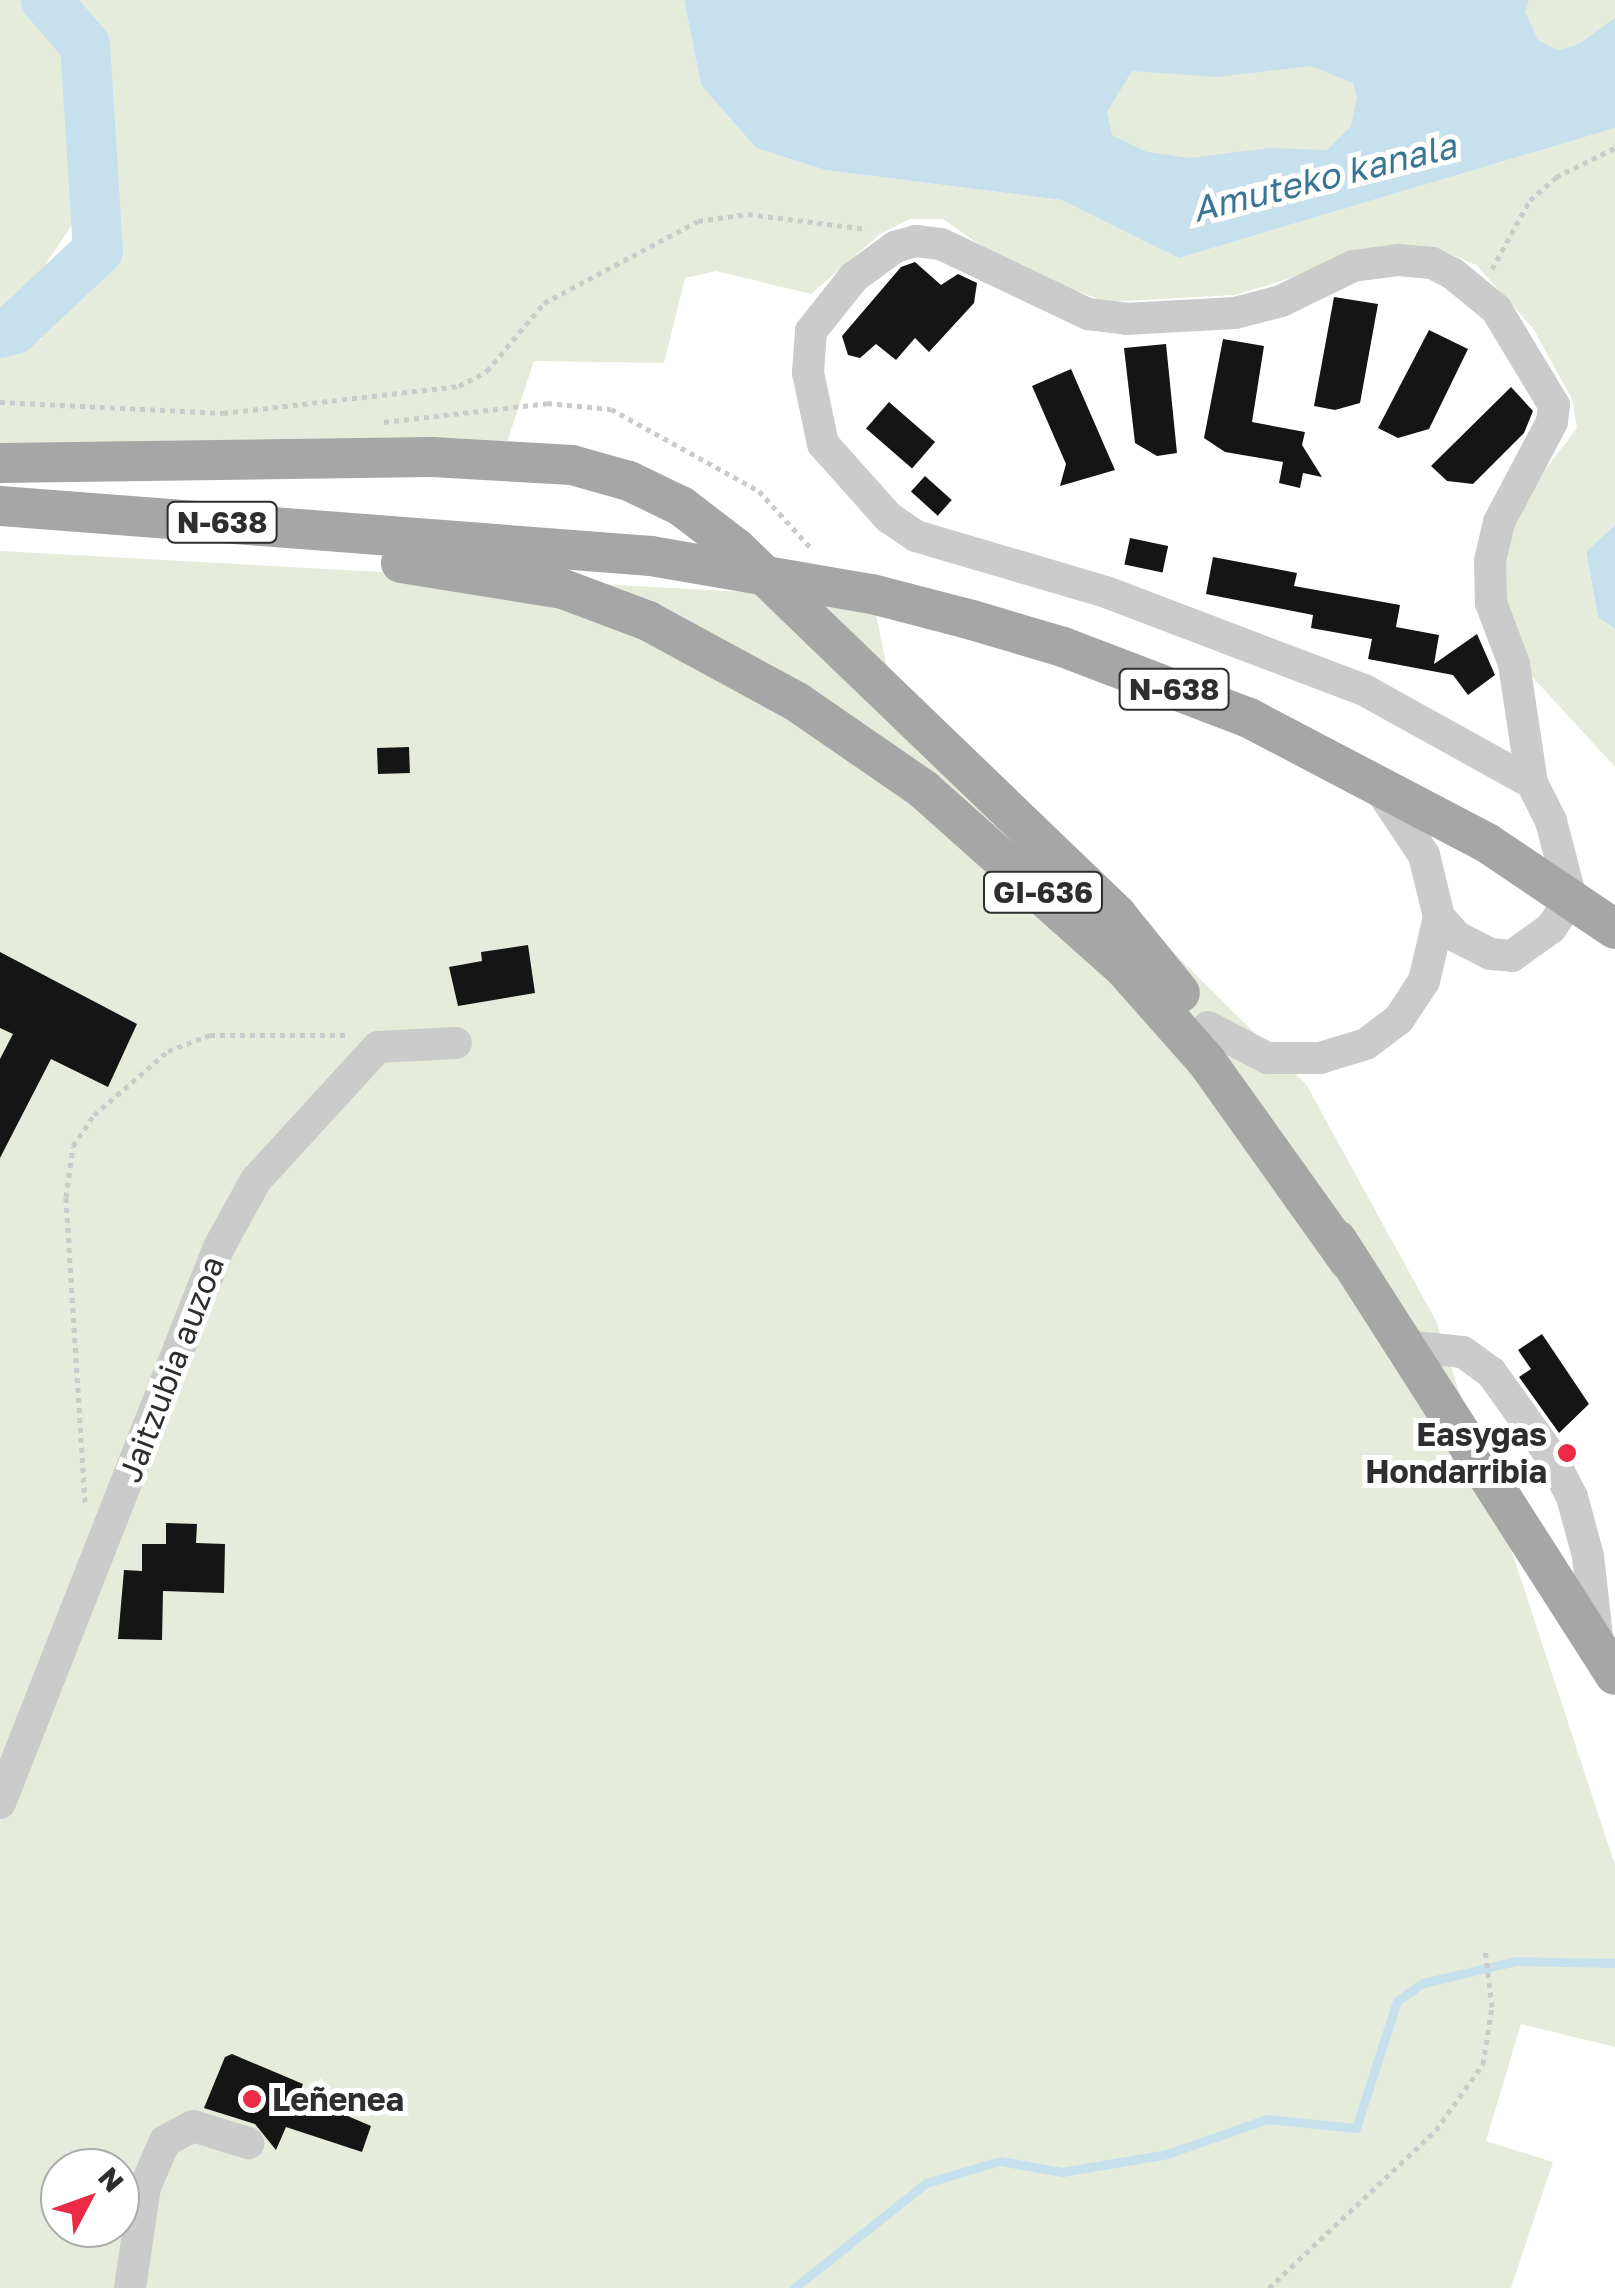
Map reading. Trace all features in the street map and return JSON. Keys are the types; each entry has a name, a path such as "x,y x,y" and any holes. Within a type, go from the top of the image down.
{"main road":[{"name":"GI-636","path":"0,463 432,456 572,465 629,480 681,506 736,548 1117,915 1208,1027 1349,1261 1607,1662"},
{"name":"N-638","path":"0,506 651,556 872,594 1063,647 1248,718 1370,777 1571,898 1615,929"},
{"name":"GI-636","path":"0,531 307,550 563,590 648,621 797,702 923,789 1123,967 1206,1062 1349,1261"},
{"name":"N-638","path":"307,550 444,541"}],"street":[{"path":"1370,777 1424,855 1439,916 1457,937 1490,954 1512,956 1552,928 1571,898 1551,820 1532,782 1514,664 1491,603 1490,561 1499,522 1552,422 1554,406 1496,309 1470,285 1432,263 1398,260 1353,266 1281,301 1236,314 1126,319 1088,314 940,244 916,241 895,247 854,277 810,331 808,373 823,444 888,518 916,536 1106,592 1364,690 1532,782"},
{"path":"1208,1027 1267,1058 1320,1058 1366,1044 1399,1019 1424,981 1439,916"},
{"path":"378,1047 456,1043"},
{"name":"Jaitzubia auzoa","path":"0,1803 219,1246 256,1180 378,1047"},
{"path":"1404,1346 1462,1352 1492,1372 1551,1456 1572,1498 1588,1556 1607,1662"},
{"path":"130,2288 145,2187 165,2141 193,2126 248,2143"}],"path":[{"path":"1470,285 1493,268 1530,200 1556,178 1615,148"},
{"path":"0,402 223,413 459,386 487,371 544,303 698,221 748,214 882,229"},
{"path":"103,1544 86,1524 66,1196 73,1146 94,1114 168,1051 210,1034 357,1036 378,1047"},
{"path":"1269,2288 1436,2130 1483,2064 1492,2007 1485,1948"}],"green space":[{"path":"0,0 24,0 60,29 77,77 80,213 37,277 0,315"},
{"path":"70,0 684,0 701,85 756,148 825,170 1061,200 1179,258 1615,128 1615,525 1586,553 1598,617 1615,629 1615,767 1527,671 1499,573 1519,504 1577,428 1572,399 1533,328 1476,265 1434,247 1389,248 1235,295 1106,302 1007,264 943,219 910,219 880,234 811,294 716,271 685,278 664,363 534,361 507,442 0,444 0,356 40,340 110,246 100,41"},
{"path":"726,0 1615,0 1615,63 1229,185"},
{"path":"0,551 873,599 887,668 1306,1084 1436,1321 1615,1865 1615,2047 1521,2024 1486,2141 1553,2162 1511,2288 0,2288"}],"water":[{"name":"Amuteko kanala","path":"684,0 1529,0 1525,12 1538,40 1558,50 1579,44 1615,18 1615,128 1179,258 1061,200 825,170 756,148 701,85","holes":["1311,66 1353,83 1357,97 1351,126 1327,150 1269,148 1190,158 1147,152 1112,135 1107,112 1132,71 1217,77"]},
{"path":"1615,525 1615,629 1598,617 1586,552"}],"building":[{"path":"915,262 941,285 958,274 977,283 974,303 929,352 915,338 896,360 876,344 860,358 848,355 842,336 901,267"},
{"path":"1334,297 1378,304 1360,403 1335,410 1314,406"},
{"path":"1429,330 1468,349 1429,429 1398,438 1378,428"},
{"path":"1223,339 1264,346 1252,422 1305,432 1302,445 1322,477 1303,473 1300,488 1279,483 1283,462 1225,452 1204,438"},
{"path":"1166,344 1177,453 1157,456 1135,443 1124,348"},
{"path":"1071,369 1115,470 1060,486 1066,464 1032,386"},
{"path":"1511,387 1533,411 1524,433 1473,484 1447,481 1431,466"},
{"path":"889,402 935,442 912,468 866,428"},
{"path":"925,476 952,500 938,516 911,492"},
{"path":"1130,538 1168,546 1163,573 1124,564"},
{"path":"1213,557 1297,573 1294,586 1400,605 1396,627 1439,635 1434,664 1477,634 1495,675 1468,695 1453,675 1368,659 1372,639 1311,628 1313,615 1206,594"},
{"path":"409,747 410,773 378,774 377,748"},
{"path":"528,945 535,993 458,1006 449,967 482,961 481,952"},
{"path":"0,952 137,1024 108,1087 51,1059 0,1158 0,1059 13,1034 0,1028"},
{"path":"1542,1334 1589,1404 1559,1433 1519,1377 1531,1369 1518,1350"},
{"path":"166,1523 197,1524 196,1543 225,1544 224,1593 163,1591 162,1640 118,1639 124,1570 142,1571 142,1544 166,1544"},
{"name":"Leñenea","path":"232,2054 303,2084 299,2095 371,2126 362,2152 286,2127 276,2150 255,2124 204,2108 225,2057"}],"waterway":[{"path":"0,333 14,329 98,250 85,45 46,0"},
{"path":"794,2288 926,2183 1000,2161 1062,2172 1167,2154 1267,2119 1356,2128 1397,2001 1423,1983 1516,1961 1615,1963"}],"place":[{"name":"Easygas Hondarribia","path":"1567,1453"},
{"name":"Leñenea","path":"252,2099"}]}
